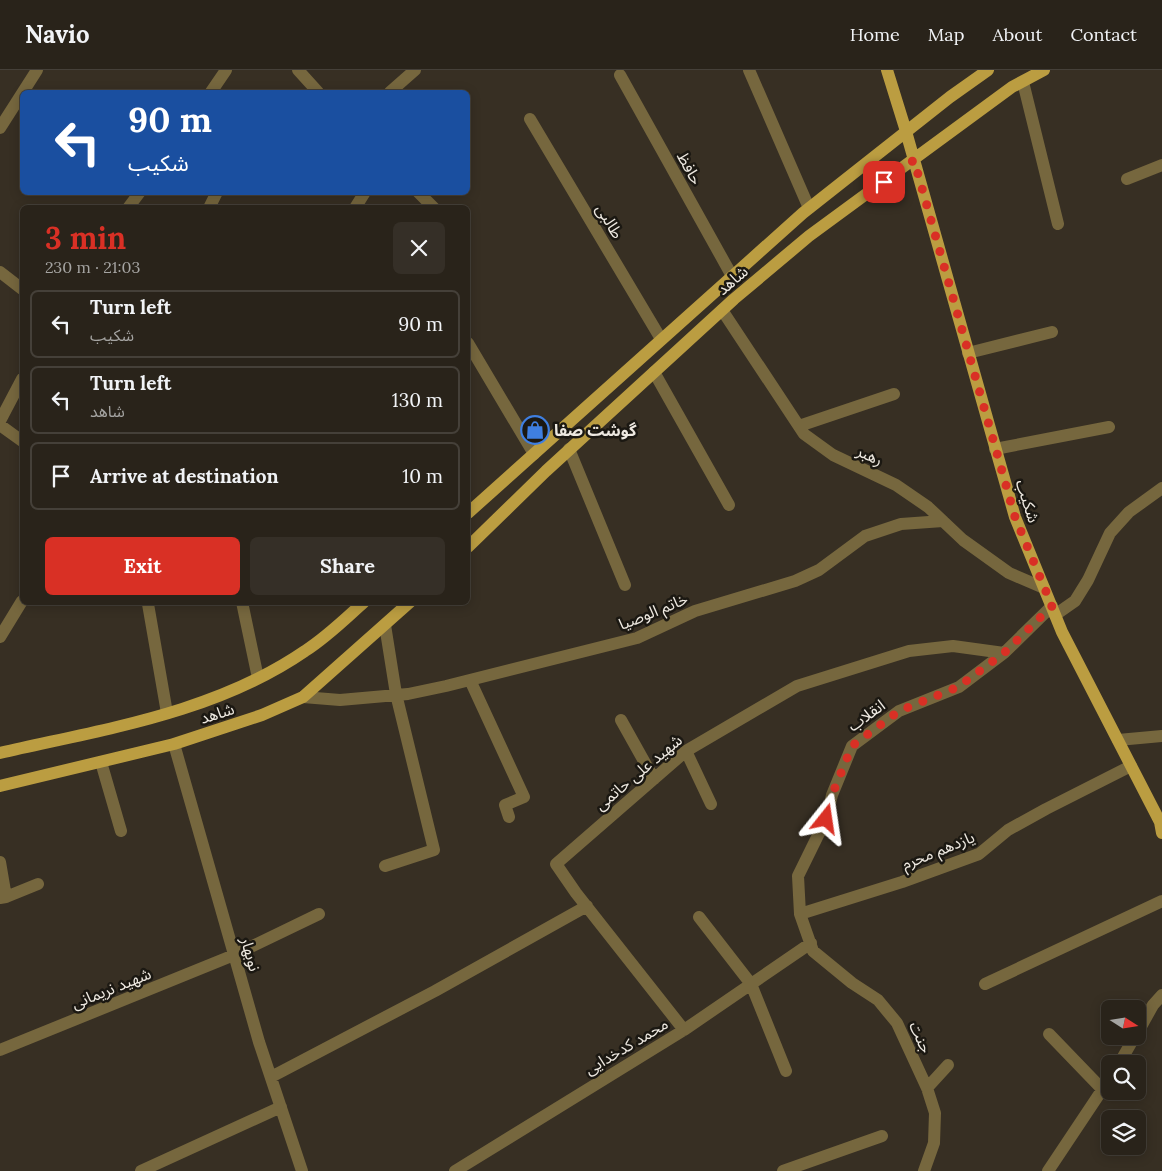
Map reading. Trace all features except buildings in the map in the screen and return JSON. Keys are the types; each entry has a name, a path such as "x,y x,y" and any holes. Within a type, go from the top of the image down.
{"main road":[{"name":"شکیب","path":"887,70 1015,517 1062,632 1160,822 1162,833"},
{"name":"شاهد","path":"470,511 809,208 950,97 988,70"},
{"name":"شاهد","path":"470,545 569,449 722,310 809,236 1012,87 1044,70"},
{"name":"شاهد","path":"0,753 167,713 239,688 304,652 325,637 361,605"},
{"name":"شاهد","path":"0,786 174,744 262,715 303,697 407,605"}],"street":[{"path":"24,90 37,70"},
{"path":"212,90 226,70"},
{"path":"298,70 316,90"},
{"path":"392,90 415,70"},
{"path":"749,70 809,208"},
{"name":"حافظ","path":"620,75 732,276"},
{"path":"1023,82 1058,224"},
{"path":"0,128 20,97"},
{"name":"طالبی","path":"530,119 661,339"},
{"path":"1127,180 1162,165"},
{"path":"421,195 431,205"},
{"path":"0,272 20,287"},
{"name":"رهبر","path":"722,310 804,434 833,455 896,485 928,507 964,540 1009,573 1044,588"},
{"path":"968,353 1052,332"},
{"path":"470,346 534,454"},
{"path":"654,372 729,505"},
{"path":"20,381 5,399 0,423 20,440"},
{"path":"799,426 894,394"},
{"path":"995,450 1109,427"},
{"path":"569,449 625,585"},
{"name":"انقلاب","path":"812,947 800,914 798,876 826,819 832,795 852,746 899,711 958,687 1004,653 1053,610 1075,601 1088,580 1110,533 1129,512 1162,488"},
{"name":"خاتم الوصیا","path":"303,697 340,700 408,694 637,638 695,611 795,581 819,570 864,536 902,524 943,521"},
{"path":"0,637 20,604"},
{"path":"148,605 167,713"},
{"path":"243,605 258,678"},
{"path":"385,625 396,694 434,850 385,866"},
{"name":"شهید علی حاتمی","path":"684,1030 556,864 686,751 797,686 909,651 953,646 1004,653"},
{"path":"470,680 524,797 505,805 509,817"},
{"path":"621,720 654,779"},
{"path":"1118,740 1162,736"},
{"name":"نوبهار","path":"174,744 234,955 302,1171"},
{"path":"686,751 711,804"},
{"path":"101,762 121,831"},
{"name":"یازدهم محرم","path":"800,914 902,882 979,854 1008,830 1131,766"},
{"path":"0,862 3,898 38,884"},
{"path":"985,984 1162,901"},
{"path":"271,1077 435,991 587,906"},
{"name":"شهید نریمانی","path":"0,1050 234,955 319,914"},
{"path":"699,917 751,984 786,1071"},
{"name":"محمد کدخدایی","path":"455,1171 684,1030 751,984 812,947"},
{"name":"جنت","path":"812,947 852,983 878,1000 897,1023 927,1088 935,1113 934,1143 924,1171"},
{"path":"1146,1018 1153,1005 1162,995"},
{"path":"1049,1034 1101,1088"},
{"path":"927,1088 948,1065"},
{"path":"1048,1171 1101,1091"},
{"path":"141,1171 281,1107"},
{"path":"783,1171 882,1136"}],"place":[{"name":"گوشت صفا","path":"535,430"}],"route":[{"path":"826,819 832,795 852,746 899,711 958,687 1004,653 1052,606 1015,517 914,160 884,182"}]}
